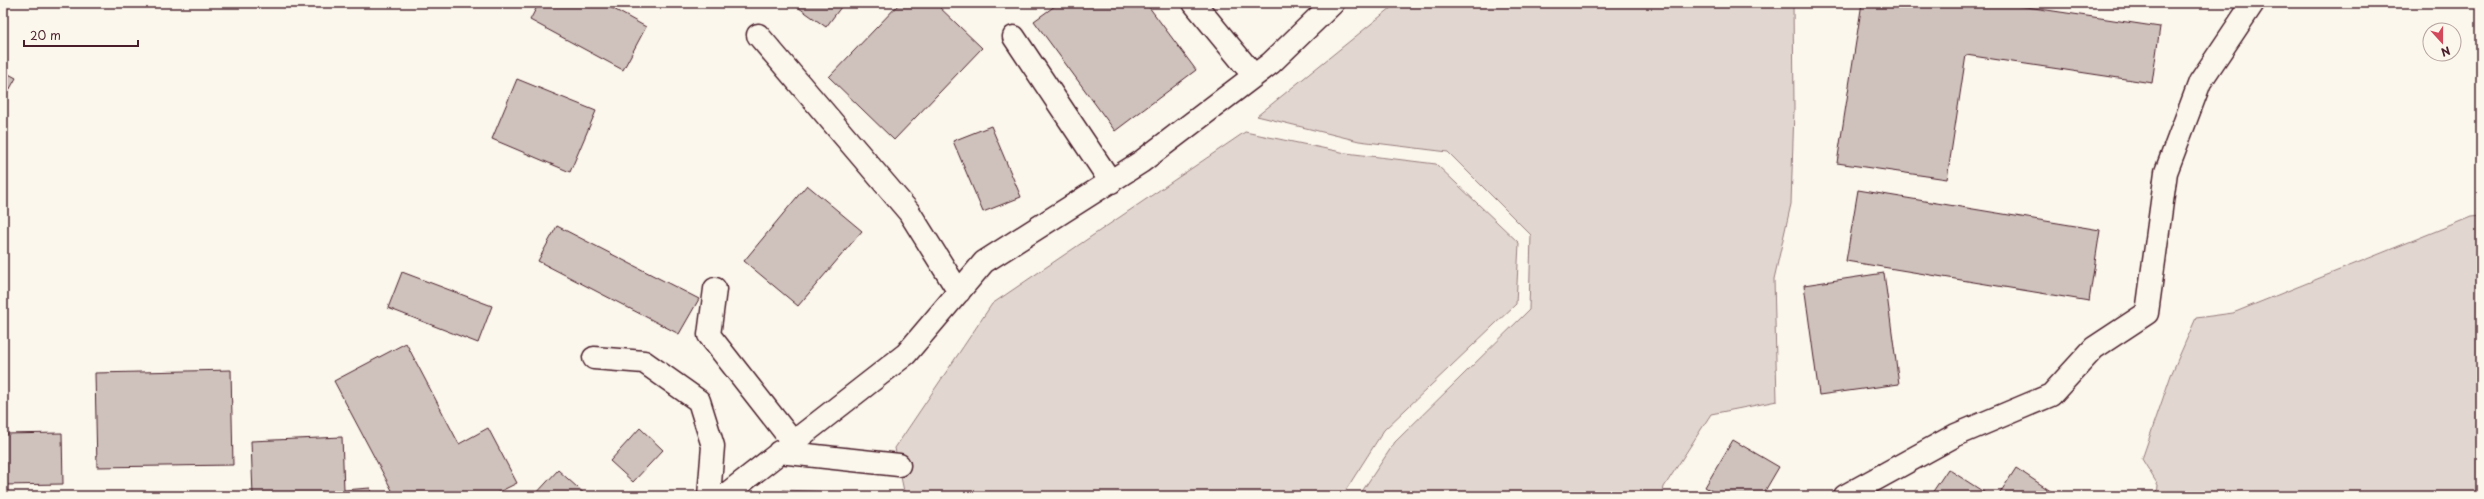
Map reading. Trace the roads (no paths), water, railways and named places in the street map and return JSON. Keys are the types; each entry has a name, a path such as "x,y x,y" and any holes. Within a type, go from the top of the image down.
{"street":[{"path":"1194,3 1254,76"},
{"path":"724,496 786,446 906,354 984,262 1141,162 1271,63 1333,3"},
{"path":"1853,494 1956,435 2051,395 2094,348 2147,313 2166,172 2200,82 2253,3"},
{"path":"758,35 909,212 959,292"},
{"path":"1014,37 1111,182"},
{"path":"715,289 709,335 786,446 899,465"},
{"path":"594,358 644,362 699,401 713,446 709,496"}]}
